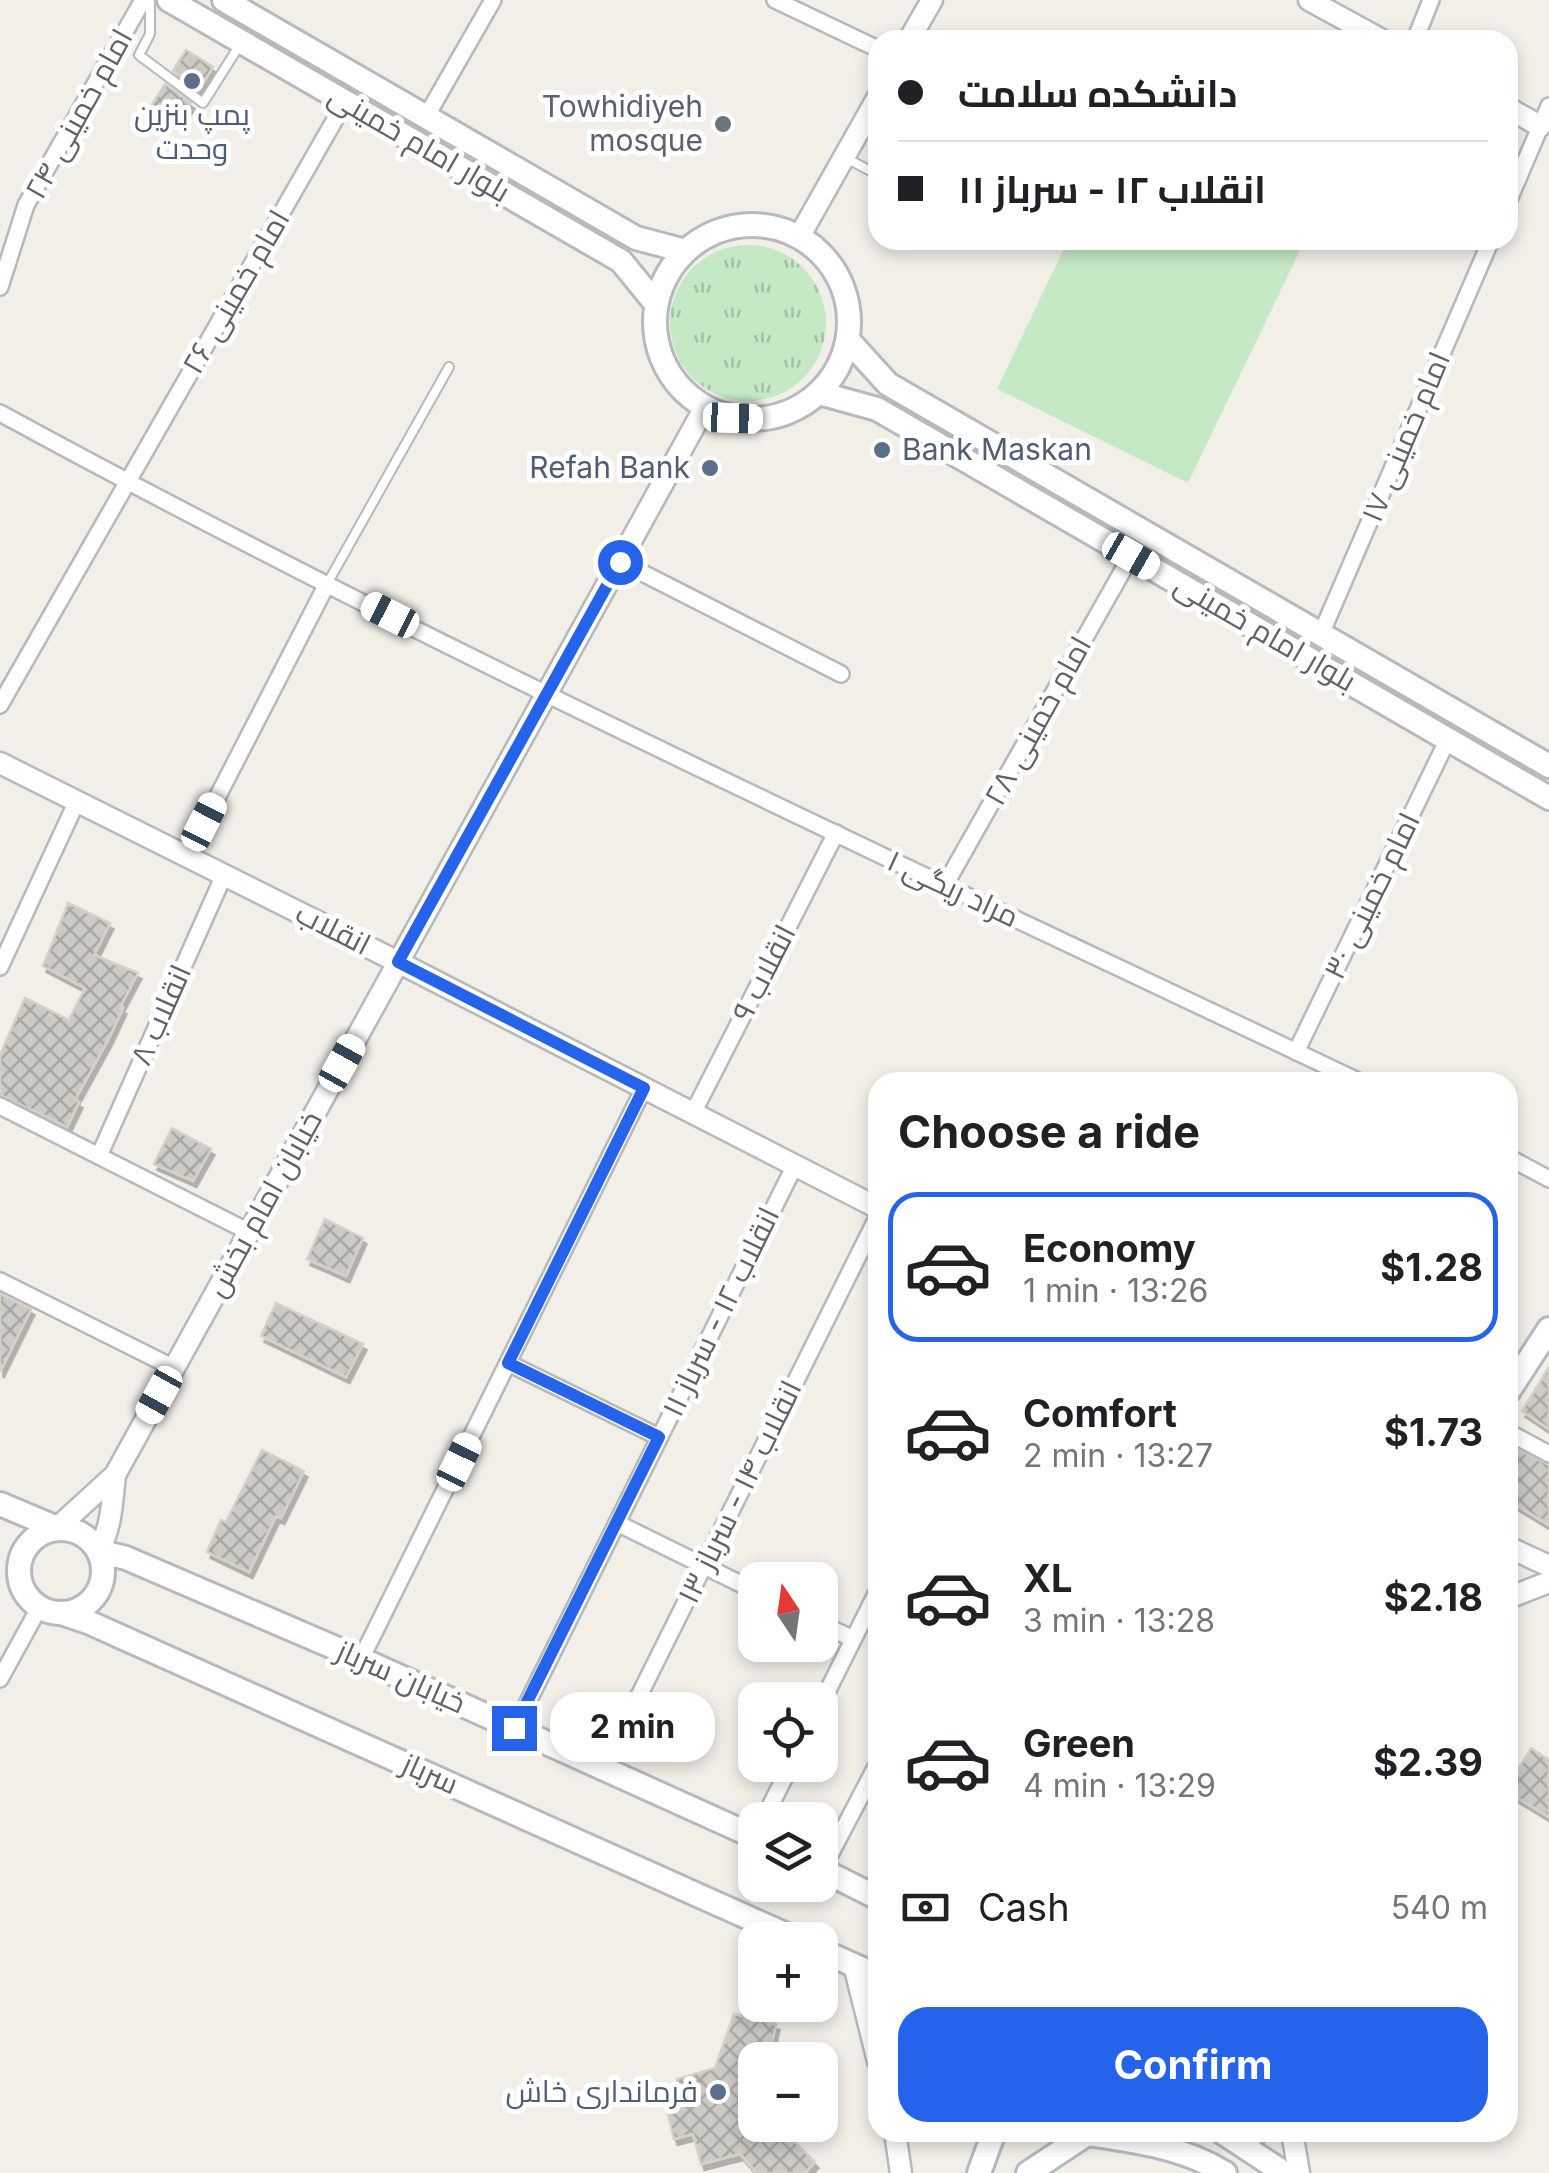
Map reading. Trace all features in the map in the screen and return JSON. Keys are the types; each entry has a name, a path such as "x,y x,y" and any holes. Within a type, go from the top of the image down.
{"main road":[{"name":"بلوار امام خمینی","path":"169,0 622,262 656,304"},
{"name":"بلوار امام خمینی","path":"224,0 636,238 686,251"},
{"path":"740,226 771,226 800,237 824,256 841,281 849,310 848,340 838,369 818,393 793,410 764,419 733,418 704,407 680,389 663,364 655,334 656,304 666,275 686,251 711,234 740,226"},
{"name":"بلوار امام خمینی","path":"848,340 888,384 1549,766"},
{"name":"بلوار امام خمینی","path":"818,393 876,409 1549,798"},
{"path":"1518,1377 1549,1329"},
{"path":"0,1504 57,1528"},
{"path":"70,1529 83,1534 98,1551 104,1572 93,1598 82,1608 68,1613 43,1607 21,1588 19,1562 24,1549 44,1531 70,1529"},
{"name":"خیابان سرباز","path":"98,1551 126,1558 361,1659 738,1829"},
{"name":"سرباز","path":"0,1580 43,1607 88,1622 758,1922"},
{"path":"838,1878 868,1893"},
{"path":"838,1958 868,1972"},
{"path":"979,2173 990,2142"},
{"path":"1028,2173 1074,2142"},
{"path":"1136,2142 1185,2153 1226,2173"},
{"path":"1237,2142 1284,2173"}],"street":[{"name":"امام خمینی ۲۴","path":"0,287 26,205 146,0"},
{"path":"426,117 492,0"},
{"path":"776,0 868,44"},
{"path":"915,30 932,0"},
{"path":"1309,0 1364,30"},
{"path":"1419,30 1431,0"},
{"name":"امام خمینی ۲۶","path":"0,705 345,102"},
{"path":"1518,178 1549,106"},
{"path":"1518,114 1540,126"},
{"path":"800,237 868,115"},
{"name":"امام خمینی ۱۷","path":"1321,634 1487,250"},
{"name":"خیابان امام بخش","path":"115,1475 704,407"},
{"name":"مراد ریگی ۱","path":"0,412 128,482 546,695 1339,1072"},
{"name":"امام خمینی ۲۸","path":"945,885 1131,556"},
{"path":"620,562 842,674"},
{"path":"187,856 327,584"},
{"name":"امام خمینی ۳۰","path":"1296,1052 1448,739"},
{"name":"انقلاب","path":"0,763 868,1203"},
{"path":"0,967 77,801"},
{"name":"انقلاب ۹","path":"693,1113 836,833"},
{"name":"انقلاب ۸","path":"99,1156 224,875"},
{"path":"361,1659 644,1088"},
{"path":"0,1106 249,1232"},
{"path":"1518,1162 1549,1179"},
{"name":"انقلاب ۱۲ - سرباز ۱۱","path":"514,1728 794,1165"},
{"name":"انقلاب ۱۴ - سرباز ۱۳","path":"603,1768 868,1236"},
{"path":"0,1282 174,1368"},
{"path":"508,1363 659,1437"},
{"path":"1518,1437 1549,1454"},
{"path":"57,1528 115,1475"},
{"path":"98,1551 110,1522 115,1475"},
{"path":"616,1523 738,1583"},
{"path":"1518,1594 1549,1582"},
{"path":"0,1680 43,1607"},
{"path":"832,1682 868,1610"},
{"path":"838,1632 853,1639"},
{"path":"838,1838 868,1782"},
{"path":"854,1966 868,2021"},
{"path":"896,2142 901,2173"},
{"path":"1294,2142 1299,2173"}],"lane":[{"path":"146,0 150,34 139,56 203,103 242,42"},
{"path":"844,157 868,170"},
{"path":"327,584 448,367"}],"green space":[{"path":"748,245 778,251 803,268 820,293 826,323 820,353 803,378 778,395 748,401 718,395 693,378 676,353 670,323 676,293 693,268 718,251"},
{"path":"1063,250 1300,250 1188,483 997,389"}],"building":[{"path":"186,50 213,67 199,90 173,71"},
{"path":"165,84 191,103 178,123 151,106"},
{"path":"68,903 110,923 94,955 138,973 75,1100 79,1102 67,1127 0,1095 0,1055 25,998 69,1020 85,988 43,966"},
{"path":"172,1128 211,1149 193,1181 154,1164"},
{"path":"325,1219 363,1238 346,1276 307,1259"},
{"path":"0,1294 31,1309 0,1372"},
{"path":"276,1303 363,1344 346,1377 261,1336"},
{"path":"1549,1367 1549,1429 1522,1411"},
{"path":"1518,1449 1549,1465 1549,1525 1518,1506"},
{"path":"262,1450 304,1471 281,1518 276,1516 249,1572 207,1552"},
{"path":"1531,1748 1549,1760 1549,1817 1518,1798 1518,1769"},
{"name":"فرمانداری خاش","path":"734,2014 738,2015 738,2022 776,2024 772,2042 738,2042 738,2142 795,2142 815,2162 805,2173 757,2173 740,2154 701,2164 693,2134 674,2139 667,2110 684,2106 677,2079 715,2068"}],"place":[{"name":"پمپ بنزین وحدت","path":"192,81"},
{"name":"Towhidiyeh mosque","path":"723,124"},
{"name":"Bank Maskan","path":"882,450"},
{"name":"Refah Bank","path":"710,468"},
{"name":"فرمانداری خاش","path":"718,2092"}],"route":[{"path":"514,1728 659,1437 508,1363 644,1088 398,962 620,562"}]}
